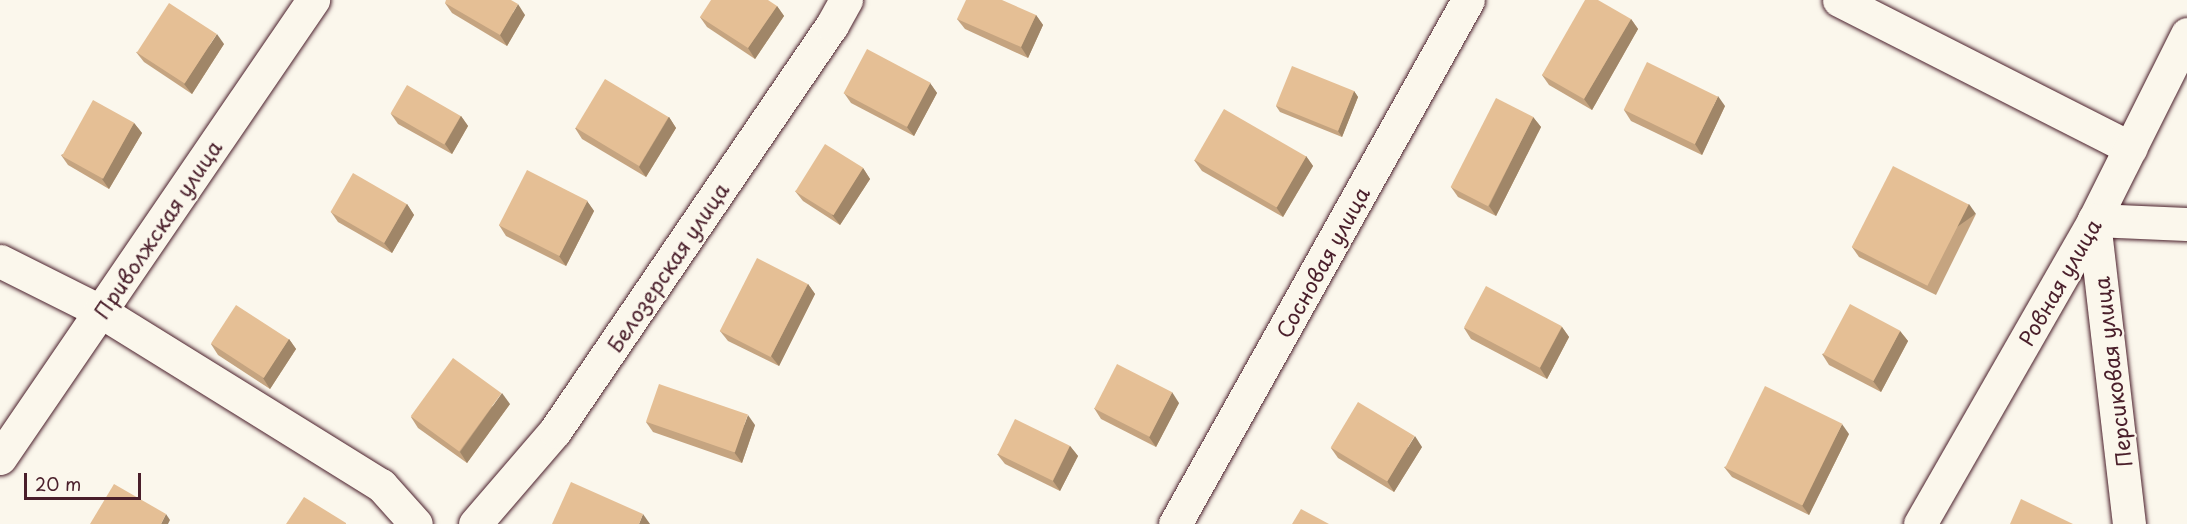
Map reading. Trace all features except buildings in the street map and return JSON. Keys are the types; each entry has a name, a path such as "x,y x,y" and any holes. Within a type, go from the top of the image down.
{"street":[{"name":"Приволжская улица","path":"0,458 313,0"},
{"name":"Белозерская улица","path":"475,524 555,431 832,25 846,0"},
{"name":"Сосновая улица","path":"1175,524 1468,0"},
{"path":"1839,0 2131,148"},
{"name":"Ровная улица","path":"1920,524 2094,220 2187,34"},
{"path":"2094,220 2187,224"},
{"name":"Персиковая улица","path":"2094,220 2129,524"},
{"path":"0,261 100,311 381,485 416,524"}]}
